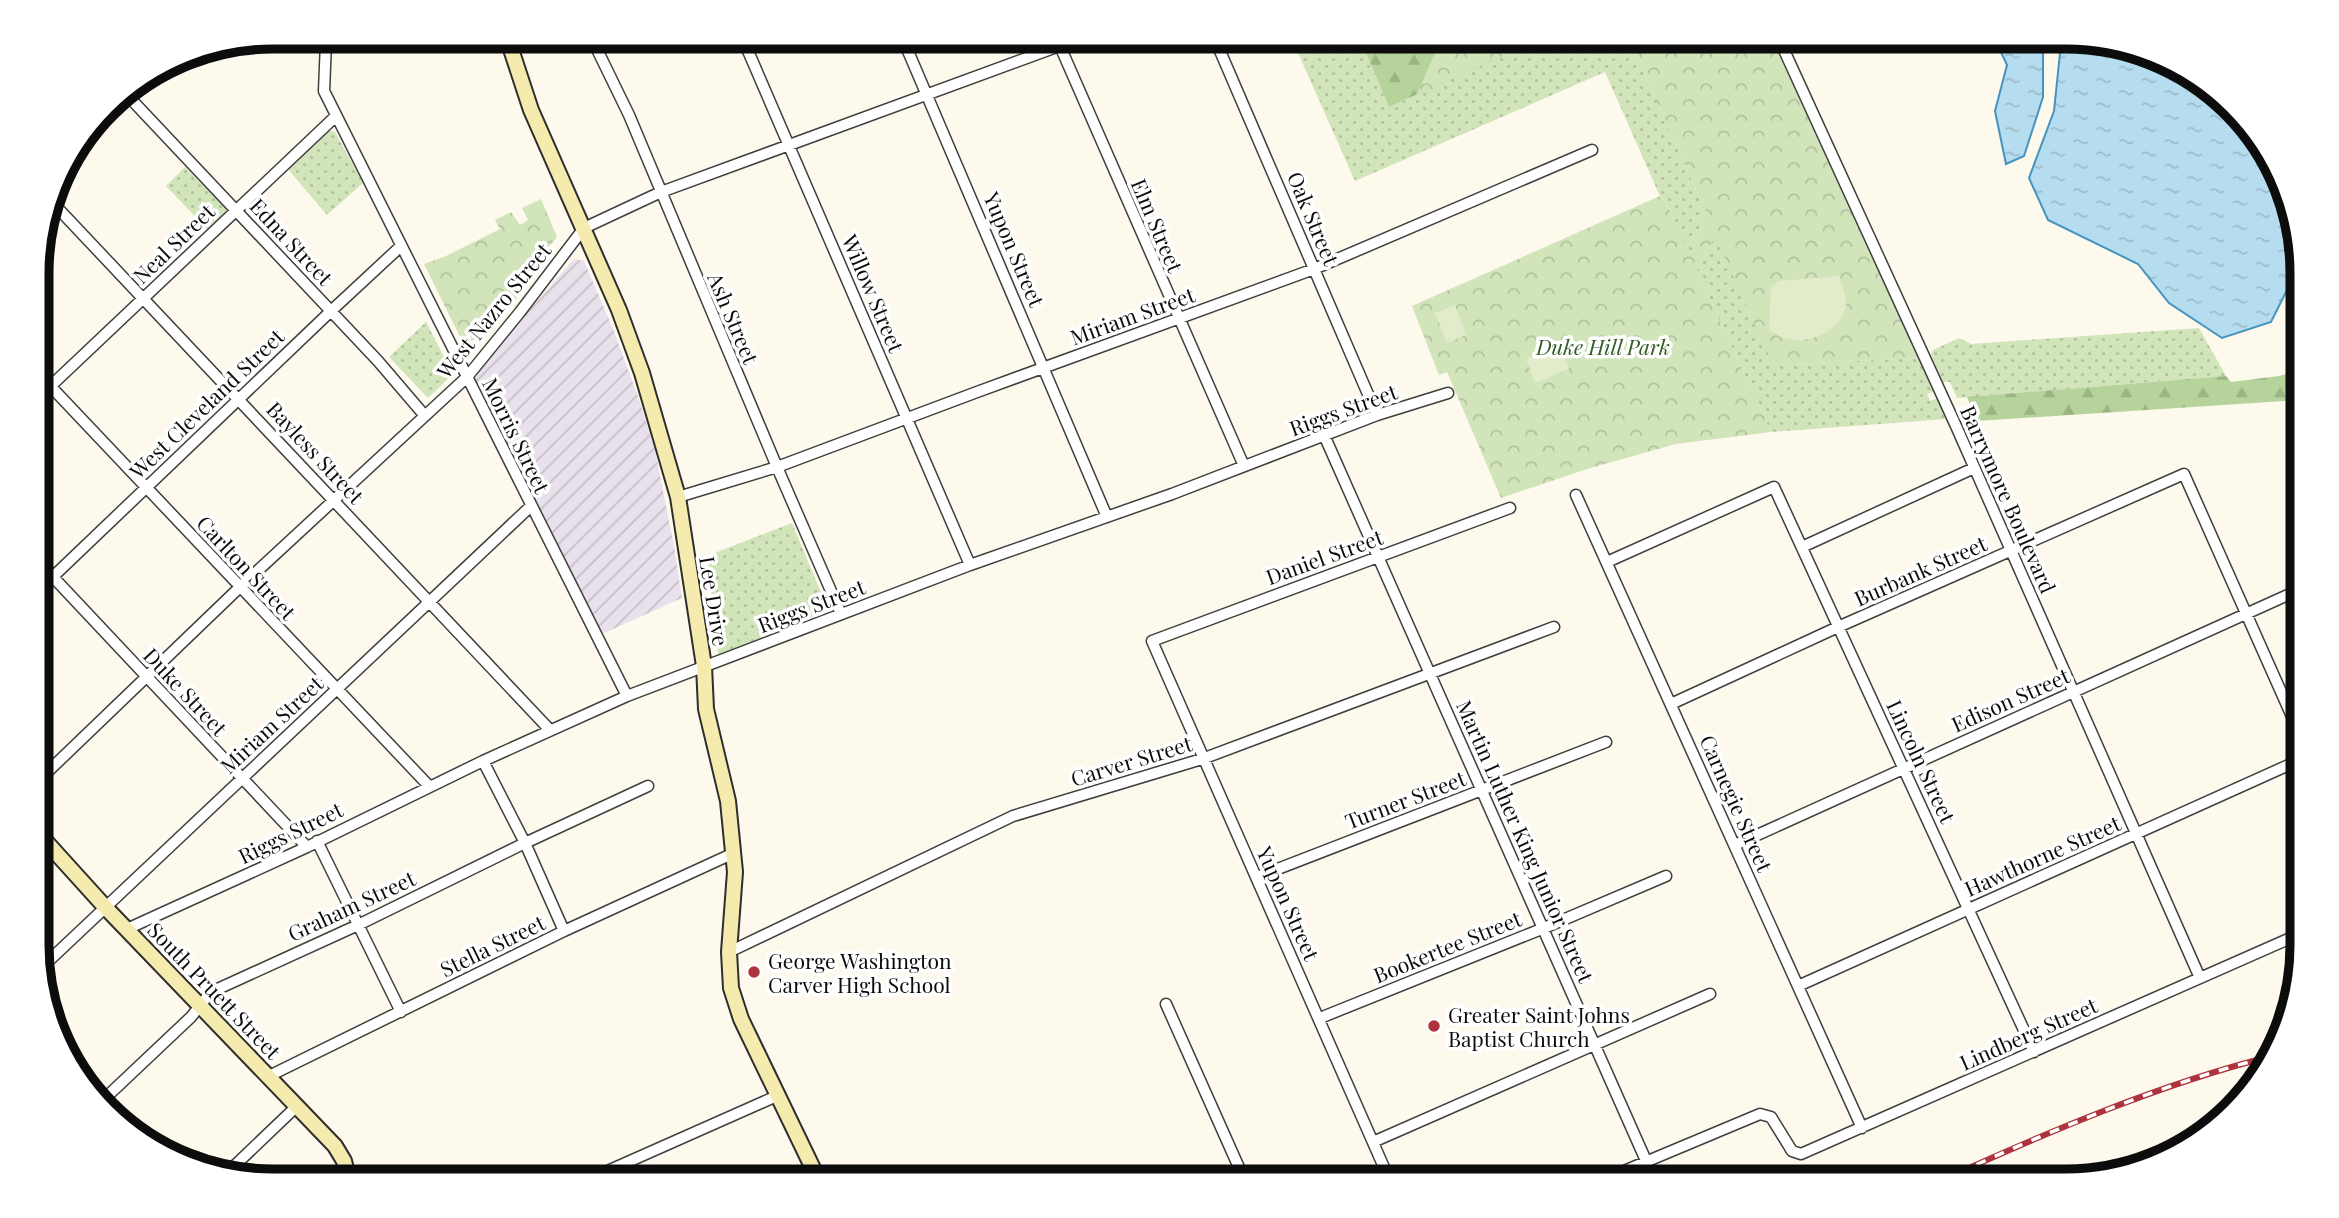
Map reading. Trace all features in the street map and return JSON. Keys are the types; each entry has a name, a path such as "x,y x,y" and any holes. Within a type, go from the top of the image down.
{"main road":[{"name":"Lee Drive","path":"511,49 531,110 619,310 642,373 678,497 704,666 706,709 728,801 734,853 729,952 731,988 741,1019 813,1169"},
{"name":"South Pruett Street","path":"49,846 335,1146 346,1169"}],"street":[{"name":"Morris Street","path":"326,49 324,92 627,696"},
{"name":"Ash Street","path":"597,49 629,115 776,467 841,614"},
{"name":"Willow Street","path":"747,49 970,565"},
{"name":"Yupon Street","path":"907,49 1107,517"},
{"name":"West Nazro Street","path":"49,770 240,587 467,377 584,228 661,192 928,96 1039,49"},
{"name":"Elm Street","path":"1061,49 1244,466"},
{"name":"Oak Street","path":"1219,49 1377,415"},
{"name":"Barrymore Boulevard","path":"1784,49 2200,978"},
{"name":"Edna Street","path":"132,100 331,311 425,416"},
{"name":"Neal Street","path":"50,386 336,116"},
{"name":"Miriam Street","path":"678,497 776,467 1314,269 1592,150"},
{"name":"Bayless Street","path":"59,209 550,730"},
{"name":"West Cleveland Street","path":"49,581 401,246"},
{"name":"Carlton Street","path":"50,386 429,786"},
{"name":"Riggs Street","path":"127,929 627,696 970,565 1107,517 1377,415 1448,393"},
{"name":"Martin Luther King Junior Street","path":"1324,435 1650,1169"},
{"path":"1802,547 1974,468"},
{"name":"Burbank Street","path":"1671,704 1838,626 2184,474 2246,614"},
{"name":"Lincoln Street","path":"1606,562 1774,487 2034,1052"},
{"name":"Carnegie Street","path":"1576,495 1862,1128"},
{"name":"Miriam Street","path":"50,960 531,506"},
{"name":"Daniel Street","path":"1152,641 1510,508"},
{"name":"Duke Street","path":"49,573 307,847"},
{"name":"Edison Street","path":"1735,845 2290,594"},
{"path":"2246,614 2290,712"},
{"name":"Carver Street","path":"729,952 1013,816 1202,759 1554,627"},
{"name":"Yupon Street","path":"1152,641 1385,1169"},
{"name":"Turner Street","path":"1257,877 1606,742"},
{"path":"483,761 564,931"},
{"name":"Hawthorne Street","path":"1798,986 2290,764"},
{"name":"Graham Street","path":"108,1095 201,1007 211,992 648,786"},
{"path":"317,841 401,1012"},
{"name":"Stella Street","path":"269,1076 564,931 734,853"},
{"name":"Bookertee Street","path":"1320,1018 1666,876"},
{"name":"Lindberg Street","path":"1646,1161 1760,1114 1767,1115 1780,1129 1792,1151 1798,1154 2290,938"},
{"path":"1373,1142 1710,994"},
{"path":"1166,1004 1240,1169"},
{"path":"612,1169 779,1095"},
{"path":"235,1165 297,1106"},
{"path":"1628,1169 1646,1161"}],"shaded area":[{"path":"574,259 584,261 639,399 655,450 682,598 602,634 473,375"}],"green space":[{"path":"1296,49 1364,49 1389,107 1518,49 1633,49 1706,212 1691,256 1662,195 1660,196 1605,72 1355,181"},
{"path":"1364,49 1518,49 1389,107"},
{"path":"1437,49 1518,49 1417,94"},
{"name":"Duke Hill Park","path":"1633,49 1779,49 1920,358 1773,365 1715,236 1697,271 1771,432 1676,444 1587,469 1501,498 1447,372 1439,375 1412,306 1662,195 1691,255 1706,212"},
{"path":"327,130 335,132 363,183 327,215 287,168"},
{"path":"185,167 227,210 207,229 166,186"},
{"path":"541,199 557,237 522,291 475,349 467,351 424,264 500,229 495,220 511,212 520,225 528,220 522,208"},
{"path":"1715,235 1774,365 1920,358 1933,388 1933,392 1927,394 1930,401 1939,401 1947,419 1771,432 1697,271"},
{"path":"1839,276 1846,303 1844,313 1832,328 1814,338 1804,340 1782,337 1769,330 1771,287 1779,281"},
{"path":"1455,305 1466,335 1447,343 1435,313"},
{"path":"426,322 453,374 428,398 389,357"},
{"path":"2199,328 2226,376 1957,398 1950,382 1943,382 1931,354 1933,350 1959,338 1971,344"},
{"path":"1559,345 1569,369 1535,383 1526,359"},
{"path":"2290,373 2290,401 1976,421 1967,397 2226,376 2231,382"},
{"path":"792,523 827,607 826,611 718,654 707,556"}],"water":[{"path":"2000,49 2043,49 2043,97 2024,156 2006,164 1995,111 2007,65"},
{"path":"2063,49 2095,51 2152,66 2202,95 2244,137 2273,187 2288,244 2290,284 2271,322 2222,338 2169,303 2138,264 2048,220 2029,178 2054,111 2060,53"}],"railway":[{"path":"1967,1169 2145,1095 2257,1060"}],"place":[{"name":"George Washington Carver High School","path":"754,972"},
{"name":"Greater Saint Johns Baptist Church","path":"1434,1026"}]}
